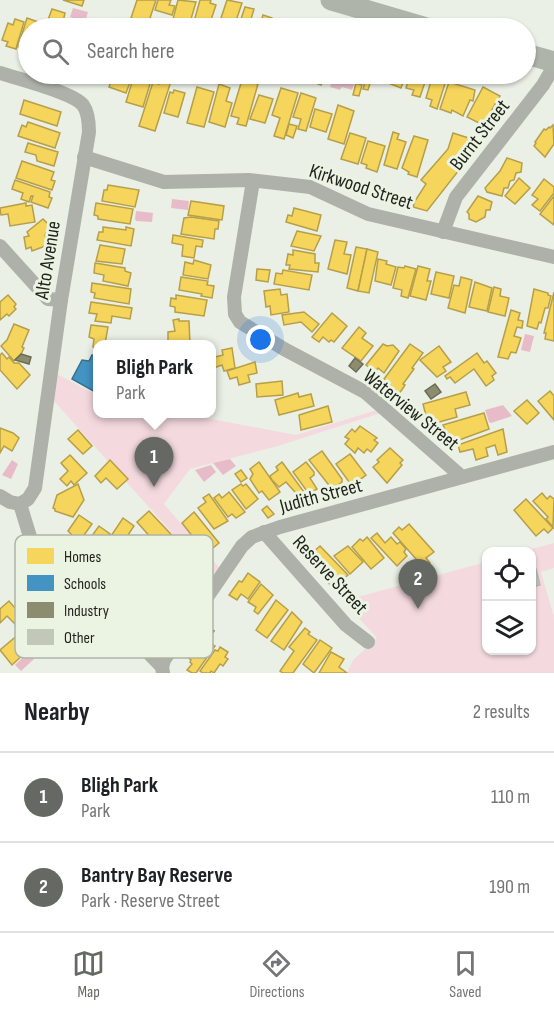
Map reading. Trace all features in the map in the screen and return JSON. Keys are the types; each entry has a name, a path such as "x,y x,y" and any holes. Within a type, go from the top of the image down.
{"main road":[{"path":"331,0 393,18"},
{"path":"536,58 554,64"}],"street":[{"name":"Burnt Street","path":"443,232 456,197 543,85 554,64"},
{"name":"Alto Avenue","path":"0,74 18,80"},
{"name":"Alto Avenue","path":"20,504 28,499 34,488 61,300 89,132 88,119 83,106 72,98 30,84"},
{"name":"Kirkwood Street","path":"84,157 164,182 253,181 310,187 368,213 554,256"},
{"name":"Waterview Street","path":"253,181 234,297 235,314 240,322 284,349 365,392 462,477"},
{"path":"0,246 48,298 61,300"},
{"name":"Judith Street","path":"213,588 242,546 252,537 264,532 554,452"},
{"path":"0,496 10,502 20,504 29,535"},
{"name":"Reserve Street","path":"264,532 346,625 368,642"},
{"path":"151,658 162,670"}],"shaded area":[{"path":"73,8 88,12 86,18 70,17"},
{"path":"331,84 354,84 352,90 330,87"},
{"path":"172,199 189,201 188,210 171,208"},
{"path":"136,211 153,213 152,222 136,221"},
{"path":"525,334 534,336 530,352 521,350"},
{"path":"57,374 93,393 93,418 206,418 296,435 383,408 387,411 278,446 190,469 164,504 191,535 174,535 53,400"},
{"path":"503,405 512,416 489,422 485,410"},
{"path":"230,459 236,466 223,475 213,463"},
{"path":"12,460 18,464 11,479 2,475"},
{"path":"211,465 216,472 204,482 195,470"},
{"path":"554,543 554,568 541,572 554,617 554,673 347,673 353,660 377,638 343,601 482,563 482,655 536,655 536,548"},
{"path":"213,560 223,572 216,582 213,579"},
{"path":"22,658 34,659 21,671 15,665"}],"building: Homes":[{"path":"63,0 84,0 82,6"},
{"path":"137,0 156,0 150,18 131,18"},
{"path":"158,0 171,0 169,5 175,6 172,15 155,10"},
{"path":"178,0 196,2 191,18 173,18"},
{"path":"200,0 211,0 210,3 216,5 212,18 195,18"},
{"path":"227,0 242,3 237,18 221,18"},
{"path":"245,7 254,9 251,18 241,18"},
{"path":"52,9 65,13 64,18 49,18"},
{"path":"15,19 18,20 16,49 6,46 8,42 2,40 8,23 13,25"},
{"path":"110,84 129,84 126,93 109,87"},
{"path":"131,84 150,84 143,107 126,102"},
{"path":"152,84 170,84 155,131 139,126"},
{"path":"219,84 230,88 226,101 232,103 225,127 209,122"},
{"path":"241,84 258,84 246,126 237,124 239,118 231,116"},
{"path":"356,84 362,85 359,96 353,95"},
{"path":"364,84 370,84 368,90 363,89"},
{"path":"391,84 402,84 401,88"},
{"path":"407,84 424,84 420,97 412,95 414,90 406,88"},
{"path":"430,84 445,84 437,109 430,106 432,100 426,98"},
{"path":"448,84 475,90 473,101 470,100 463,116 452,110 451,113 440,109"},
{"path":"197,87 214,92 204,127 187,123"},
{"path":"483,87 500,96 483,125 467,117"},
{"path":"281,88 298,93 284,139 274,136 280,118 272,115"},
{"path":"174,90 185,93 178,117 164,113 170,92 173,93"},
{"path":"301,93 316,98 306,131 298,129 301,119 293,117"},
{"path":"259,95 273,99 265,123 250,119"},
{"path":"24,100 61,112 57,126 20,114"},
{"path":"338,105 354,111 344,144 328,139"},
{"path":"315,109 332,114 326,132 310,127"},
{"path":"28,122 60,133 55,148 18,136 22,125 26,127"},
{"path":"289,124 297,126 293,138 286,135"},
{"path":"553,125 554,144 545,157 534,146 535,142 544,129"},
{"path":"393,132 399,134 397,139 406,142 397,169 384,165"},
{"path":"350,133 366,138 358,164 341,159"},
{"path":"453,133 481,142 427,211 413,207 426,184 421,180 448,149"},
{"path":"414,136 428,140 417,177 408,174 409,172 402,168"},
{"path":"368,141 385,146 377,172 366,168 367,165 361,163"},
{"path":"28,143 58,152 54,166 37,161 36,155 25,152"},
{"path":"507,158 522,163 521,172 516,173 508,188 504,188 502,196 487,192 485,188 500,171"},
{"path":"22,161 54,172 51,180 55,181 52,190 16,178"},
{"path":"519,178 530,188 515,204 505,196"},
{"path":"544,179 554,187 554,193 540,211 532,205 538,199 532,195"},
{"path":"15,180 50,192 49,197 52,198 48,208 31,202 33,196 29,202 21,199 23,193 12,189"},
{"path":"108,185 139,190 135,207 102,201 104,190 107,190"},
{"path":"478,196 492,202 490,210 486,210 485,217 476,222 469,219 467,212"},
{"path":"554,196 554,225 540,214"},
{"path":"191,201 224,206 222,220 188,215"},
{"path":"26,203 26,206 32,205 35,222 10,226 8,214 1,215 0,208"},
{"path":"96,203 133,209 130,224 98,219 98,216 94,215"},
{"path":"294,208 321,215 317,231 286,222 288,215 292,216"},
{"path":"184,218 219,221 214,239 181,234"},
{"path":"43,219 50,226 45,235 48,245 32,251 31,247 26,249 24,237 29,236 27,232"},
{"path":"103,227 134,229 131,246 97,240 99,232 103,232"},
{"path":"297,231 321,236 314,251 291,246"},
{"path":"173,235 203,240 202,247 196,246 194,258 182,256 183,245 172,243"},
{"path":"335,240 347,242 344,254 351,255 347,274 328,269"},
{"path":"100,245 125,249 122,264 96,261"},
{"path":"356,247 367,249 358,291 347,288"},
{"path":"367,249 378,252 369,293 358,291"},
{"path":"293,250 315,254 315,263 319,263 318,272 289,269 290,265 286,265 288,254 293,255"},
{"path":"378,259 387,261 386,264 396,267 391,285 375,281"},
{"path":"194,260 211,265 208,279 183,275 185,262 193,264"},
{"path":"95,263 125,268 125,271 131,273 128,286 103,281 104,275 94,273"},
{"path":"405,266 416,269 408,298 401,296 402,290 393,288 398,267 404,268"},
{"path":"418,266 430,269 427,281 431,281 426,300 410,296"},
{"path":"257,269 270,270 268,282 256,280"},
{"path":"283,270 312,275 309,290 274,284 276,273 282,274"},
{"path":"436,272 454,276 449,298 431,294"},
{"path":"181,277 208,281 207,285 214,286 212,298 179,290"},
{"path":"461,277 472,280 465,313 448,308 454,285 459,286"},
{"path":"475,282 492,288 487,311 469,307"},
{"path":"92,283 131,289 129,304 94,298 95,293 91,292"},
{"path":"494,287 501,289 500,296 509,298 505,316 488,312"},
{"path":"280,289 281,295 287,294 289,312 271,315 270,306 266,307 264,291"},
{"path":"534,289 551,296 548,308 545,308 537,329 527,326"},
{"path":"554,292 554,341 545,339 546,333 544,333"},
{"path":"8,295 16,304 14,307 16,309 9,316 7,314 0,320 0,302"},
{"path":"176,295 207,300 204,316 175,312 175,307 170,306 171,298 176,299"},
{"path":"91,302 132,308 130,319 112,316 111,323 95,321 97,314 89,313"},
{"path":"511,310 520,313 518,320 523,321 522,328 517,327 514,336 521,338 516,353 511,352 508,359 498,357"},
{"path":"304,312 319,324 312,332 301,322 284,325 282,315"},
{"path":"332,313 347,326 334,342 331,340 329,342 323,337 319,342 312,337"},
{"path":"173,320 189,321 190,340 168,340 168,332 175,331"},
{"path":"14,324 29,330 22,347 24,348 14,361 1,346 7,340"},
{"path":"91,325 108,327 106,340 94,340 89,337"},
{"path":"359,327 366,333 362,338 373,346 361,361 342,348"},
{"path":"383,344 393,345 399,351 384,373 378,368 375,372 366,365"},
{"path":"410,344 423,353 412,368 414,369 399,394 384,379"},
{"path":"439,346 451,362 443,367 446,371 437,377 420,360"},
{"path":"232,348 235,368 224,371 222,365 216,367 216,357 223,355 222,350"},
{"path":"2,353 7,359 9,357 14,363 19,363 30,375 17,389 0,370"},
{"path":"477,353 484,363 487,361 496,373 492,376 494,380 486,386 474,369 455,383 450,377 447,379 445,376"},
{"path":"255,362 257,373 248,375 250,382 239,385 237,377 230,379 227,371"},
{"path":"282,381 283,395 257,397 256,384"},
{"path":"550,391 554,396 554,420 538,401"},
{"path":"466,392 470,405 455,409 457,417 432,424 430,415 426,416 423,404"},
{"path":"298,393 299,397 311,394 314,406 279,415 275,400"},
{"path":"527,400 539,413 527,424 514,411"},
{"path":"328,406 332,422 301,430 299,415"},
{"path":"484,413 489,429 451,443 443,425"},
{"path":"360,426 377,438 374,440 378,443 371,452 367,449 364,453 358,448 355,453 345,444 349,439 345,437 352,429 355,432"},
{"path":"0,428 19,438 12,451 4,446 0,453"},
{"path":"503,429 507,452 498,455 495,445 486,448 488,456 476,460 473,449 460,452 458,445"},
{"path":"78,430 92,446 83,454 68,439"},
{"path":"390,448 403,460 400,463 402,465 387,483 373,467"},
{"path":"322,451 342,479 342,482 332,489 309,460"},
{"path":"350,454 366,475 352,486 336,464"},
{"path":"70,455 87,473 74,485 71,481 67,486 60,479 68,471 61,463"},
{"path":"110,460 128,479 117,489 106,478 101,483 95,476"},
{"path":"259,462 280,492 269,500 262,491 259,493 250,479 253,474 250,469"},
{"path":"282,462 307,496 302,500 286,482 279,487 272,480 270,476 278,470 276,467"},
{"path":"306,462 314,472 310,478 317,489 309,494 293,472"},
{"path":"241,470 247,478 241,482 235,474"},
{"path":"78,484 84,500 73,517 55,511 53,508 57,495"},
{"path":"241,484 243,486 246,484 258,499 246,509 232,490"},
{"path":"327,488 333,495 328,499 323,491"},
{"path":"229,492 245,512 236,518 232,514 228,517 214,498 219,494 222,498"},
{"path":"542,493 547,499 550,496 554,499 553,527 546,519 548,517 533,501"},
{"path":"209,494 228,521 214,529 198,508 206,502 203,498"},
{"path":"526,499 553,528 548,533 544,529 536,536 514,510"},
{"path":"288,500 295,509 290,512 283,503"},
{"path":"267,506 274,514 268,518 262,510"},
{"path":"149,511 172,535 149,535 137,522"},
{"path":"194,512 213,535 191,535 182,523"},
{"path":"79,515 92,524 84,535 72,535 68,531"},
{"path":"123,518 134,526 128,535 112,535"},
{"path":"409,524 434,552 426,558 430,563 424,568 393,533 399,527 402,530"},
{"path":"99,526 110,534 109,535 92,535"},
{"path":"377,533 385,543 391,537 406,549 404,552 407,556 397,566 371,538"},
{"path":"213,536 219,543 213,548"},
{"path":"367,537 384,558 371,569 352,547 360,539 363,541"},
{"path":"320,546 348,575 333,588 306,558"},
{"path":"348,546 363,562 350,574 334,556"},
{"path":"248,573 260,582 248,599 241,594 237,600 229,595"},
{"path":"261,584 273,595 258,614 254,611 256,607 248,602"},
{"path":"276,600 288,610 267,638 256,630"},
{"path":"9,601 15,608 15,624 7,616 0,623 0,609"},
{"path":"292,612 302,622 284,650 271,641"},
{"path":"305,628 310,632 308,634 317,640 293,673 283,673 280,671 294,651 289,647"},
{"path":"15,637 15,658 19,658 12,665 0,650"},
{"path":"320,640 332,648 314,673 303,664"},
{"path":"220,647 228,652 225,657 228,659 223,666 220,664 214,673 200,671 209,658 213,658 215,650 218,651"},
{"path":"331,652 344,659 339,667 347,673 319,673"},
{"path":"188,658 207,658 196,673 187,670 192,664"}],"building: Schools":[{"path":"93,355 93,391 72,379 82,360 89,361"}],"building: Industry":[{"path":"21,354 31,357 29,364 15,360"},
{"path":"355,358 363,364 356,372 349,366"},
{"path":"435,384 441,392 431,399 425,391"}],"building: Other":[{"path":"536,569 540,585 536,586"}],"place":[{"name":"Bligh Park","path":"154,487"},
{"name":"Bantry Bay Reserve","path":"418,609"}]}
